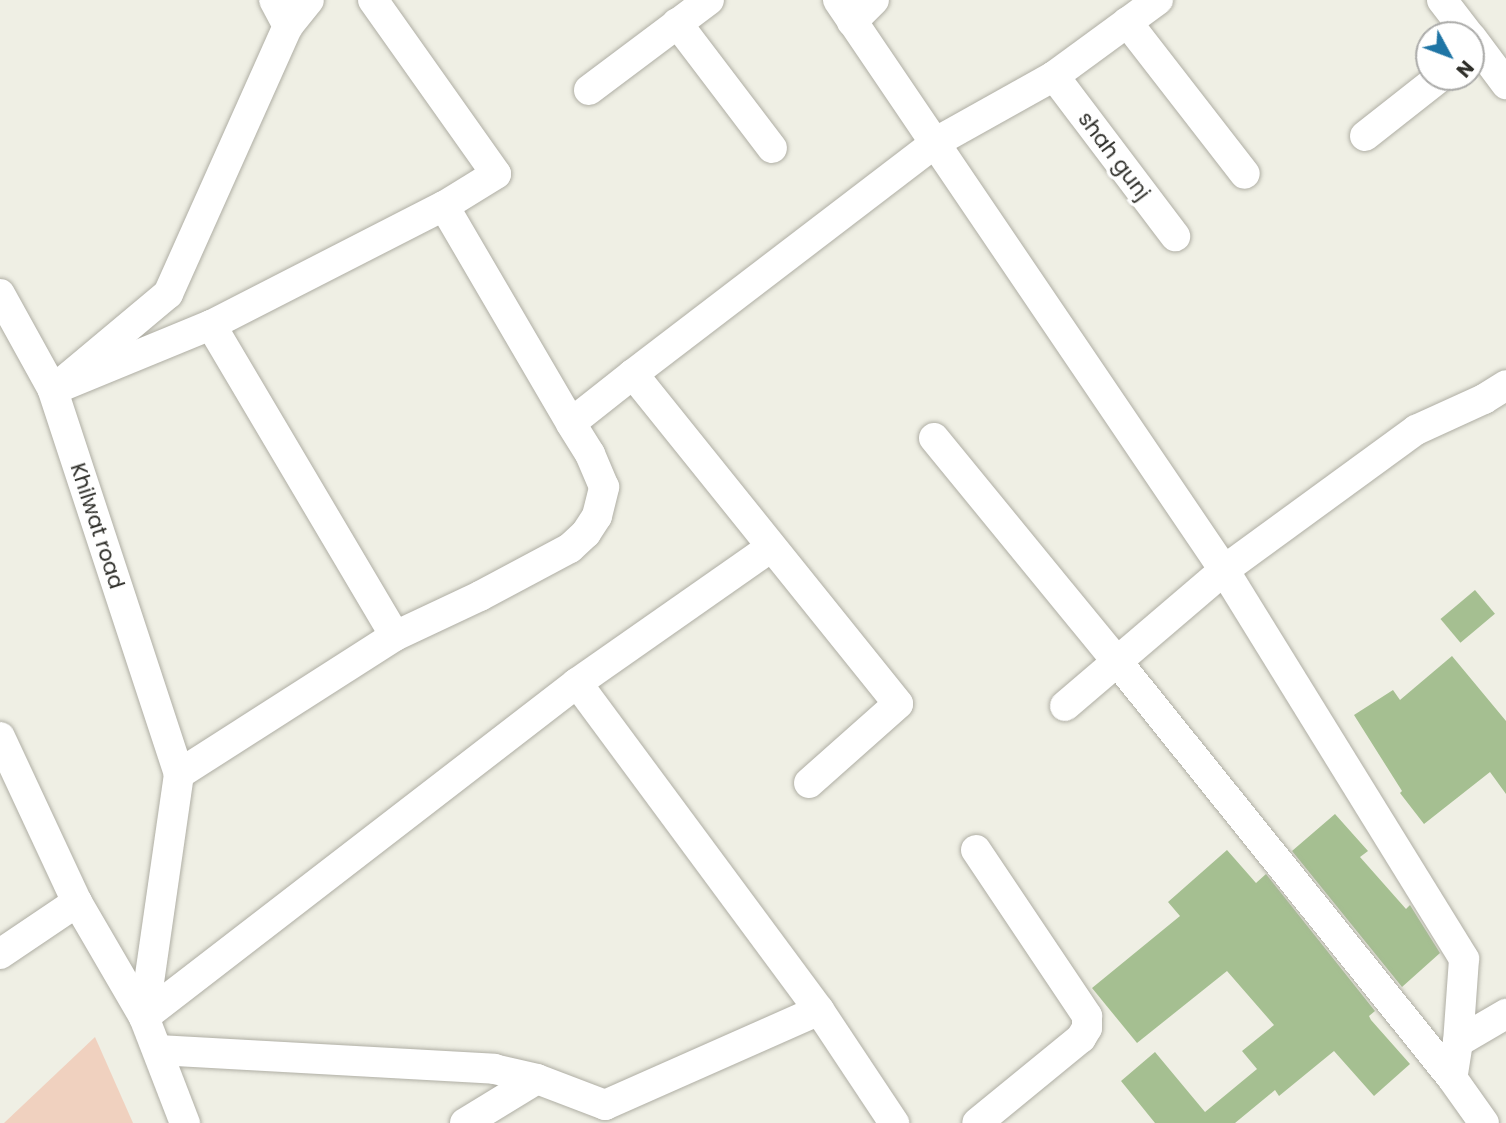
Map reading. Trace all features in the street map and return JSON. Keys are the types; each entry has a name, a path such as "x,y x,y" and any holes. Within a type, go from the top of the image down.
{"street":[{"path":"274,0 288,26"},
{"path":"53,390 168,293 288,26 309,0"},
{"path":"53,390 211,325 444,206 496,174 373,0"},
{"path":"589,90 709,0"},
{"path":"874,0 845,11 1224,570 1464,959 1458,1042 1452,1078"},
{"path":"571,423 936,142 1054,76 1158,0"},
{"path":"1442,0 1457,21"},
{"path":"1127,22 1245,174"},
{"path":"677,23 772,148"},
{"path":"1485,59 1506,84"},
{"name":"shah gunj","path":"1054,76 1175,236"},
{"path":"1365,136 1422,91"},
{"path":"178,774 395,636 480,596 570,548 586,533 597,516 604,487 590,454 444,206"},
{"name":"Khilwat road","path":"0,294 53,390 178,774 144,1017"},
{"path":"211,325 395,636"},
{"path":"633,374 898,704 809,783"},
{"path":"1065,706 1224,570 1416,430 1506,386"},
{"path":"933,438 1116,660 1452,1078 1484,1123"},
{"path":"144,1017 577,683 771,547"},
{"path":"577,683 819,1010 894,1123"},
{"path":"0,737 77,902 144,1017 185,1123"},
{"path":"976,850 1087,1016 1087,1028 1081,1038 977,1123"},
{"path":"0,954 77,902"},
{"path":"158,1050 494,1069 537,1079 605,1105 819,1010"},
{"path":"1458,1042 1506,1014"},
{"path":"465,1123 537,1079"}],"shaded area":[{"path":"95,1037 133,1123 4,1123"}],"building":[{"path":"1475,590 1495,614 1460,643 1441,619"},
{"path":"1452,656 1506,721 1506,794 1490,772 1424,824 1400,793 1402,791 1354,715 1393,690 1400,700"},
{"path":"1335,814 1368,851 1360,857 1406,909 1410,905 1440,953 1402,987 1292,851"},
{"path":"1227,850 1256,883 1266,874 1375,1011 1369,1016 1371,1020 1410,1064 1374,1096 1334,1051 1279,1096 1275,1090 1235,1123 1155,1123 1121,1081 1155,1052 1205,1112 1257,1069 1242,1051 1274,1025 1227,971 1137,1043 1092,988 1180,916 1168,902"}]}
